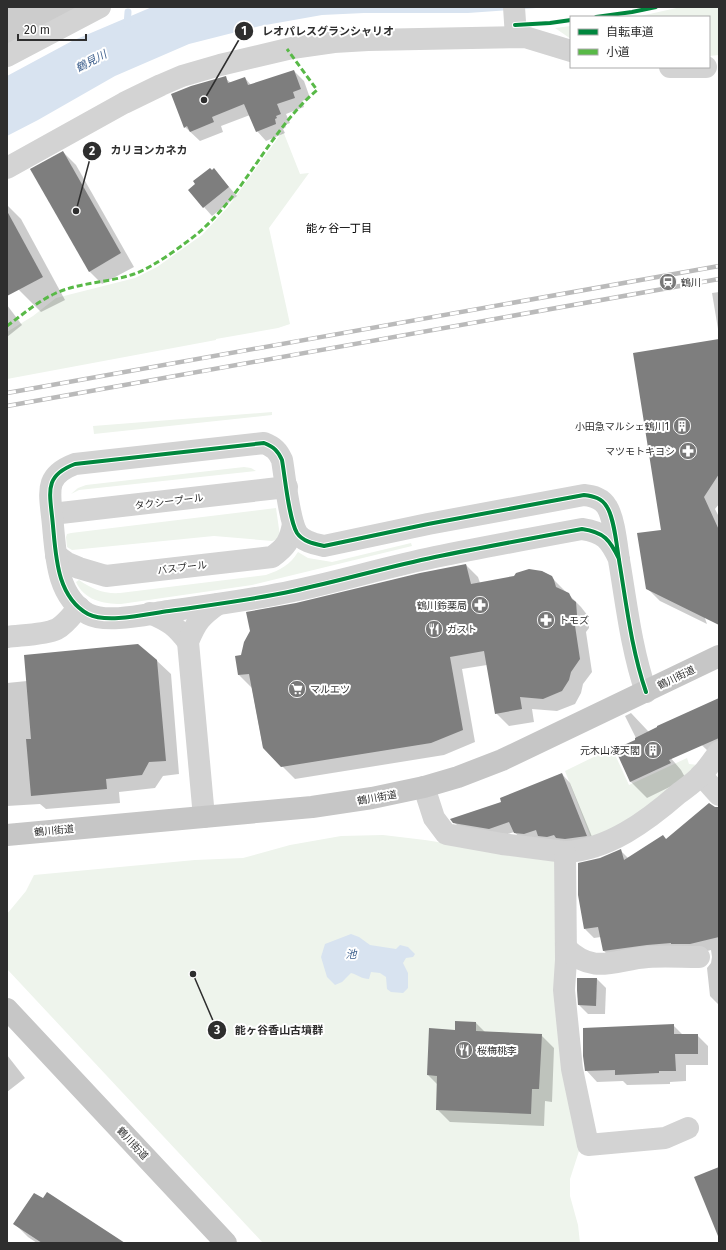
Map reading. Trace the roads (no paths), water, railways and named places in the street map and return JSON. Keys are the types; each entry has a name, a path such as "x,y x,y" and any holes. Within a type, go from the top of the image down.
{"main road":[{"name":"鶴川街道","path":"7,834 312,807 424,788 502,760 719,656"},
{"name":"鶴川街道","path":"7,1008 226,1243"}],"street":[{"path":"7,56 100,7"},
{"path":"7,168 161,84 220,64 292,48 515,21 525,37 570,51"},
{"path":"619,559 612,545 604,536 594,530 582,529 435,557 293,592 110,619 89,614 79,607 68,593 62,582 56,555 50,488 56,475 64,468 69,466 89,462 264,443 273,447 279,452 282,460 293,524 298,534 304,540 313,544 324,546 428,524 584,495 597,497 607,506 611,519 619,559 634,652 646,692"},
{"name":"タクシープール","path":"52,514 287,487"},
{"name":"バスプール","path":"56,555 79,568 106,576 272,556 287,544 293,524"},
{"path":"204,817 188,642 194,626 204,614 218,604"},
{"path":"7,637 48,632 56,629 63,624 79,607"},
{"path":"150,613 165,619 177,629 188,642"},
{"path":"424,788 434,818 446,834 502,844 565,852 575,851 607,841 629,831 656,813 701,775 719,752"},
{"path":"701,775 719,795"},
{"path":"565,852 566,948 564,990 572,1069 588,1145 665,1138 688,1128"},
{"path":"566,948 573,955 584,961 602,965 647,957 699,957"}],"water":[{"name":"鶴見川","path":"152,7 550,7 468,13 364,13 322,15 260,26 189,44 115,76 7,136 7,76 72,41"},
{"name":"池","path":"351,934 359,937 370,945 396,949 400,945 408,947 415,954 413,957 406,958 403,963 408,973 408,988 403,993 391,992 387,989 386,977 380,973 371,972 369,979 367,979 351,973 342,982 335,985 327,977 321,957 325,944"}],"waterway":[{"path":"127,26 128,12"}],"railway":[{"path":"7,393 719,266"},
{"path":"7,406 719,279"}],"place":[{"name":"レオパレスグランシャリオ","path":"204,100"},
{"name":"カリヨンカネカ","path":"76,211"},
{"name":"鶴川","path":"668,282"},
{"name":"小田急マルシェ鶴川1","path":"682,426"},
{"name":"マツモトキヨシ","path":"688,451"},
{"name":"鶴川鈴薬局","path":"480,605"},
{"name":"トモズ","path":"546,620"},
{"name":"ガスト","path":"434,629"},
{"name":"マルエツ","path":"297,689"},
{"name":"元木山凌天閣","path":"653,750"},
{"name":"能ヶ谷香山古墳群","path":"193,974"},
{"name":"桜梅桃李","path":"464,1050"}],"district":[{"name":"能ヶ谷一丁目","path":"339,228"}]}
